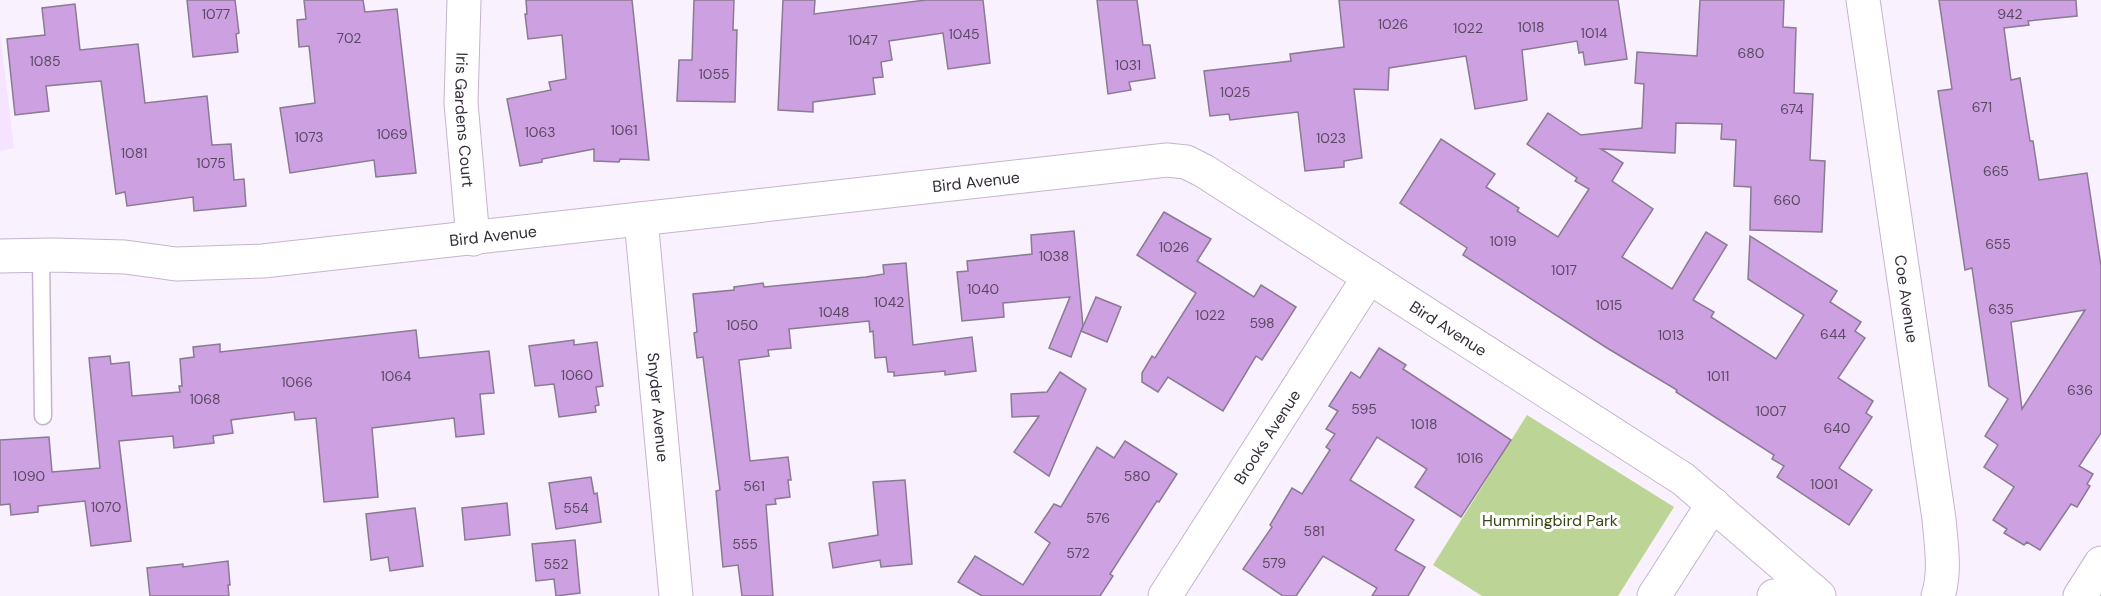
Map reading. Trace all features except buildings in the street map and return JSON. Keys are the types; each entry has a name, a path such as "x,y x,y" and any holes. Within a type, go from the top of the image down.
{"main road":[{"name":"Iris Gardens Court","path":"464,0 461,103 473,238"},
{"name":"Coe Avenue","path":"1863,0 1939,519 1942,552 1938,596"},
{"name":"Bird Avenue","path":"1,256 125,257 176,264 263,261 1167,160 1186,162 1204,171 1683,479 1816,593"},
{"name":"Snyder Avenue","path":"641,219 676,596"},
{"name":"Brooks Avenue","path":"1165,596 1369,277"},
{"path":"1654,596 1713,504"},
{"path":"2080,596 2101,562"},
{"path":"1774,596 1816,593"}],"lane":[{"path":"41,255 43,416"}],"shaded area":[{"path":"0,33 14,148 0,151"}],"green space":[{"name":"Hummingbird Park","path":"1527,415 1674,507 1618,596 1482,596 1433,565"}]}
